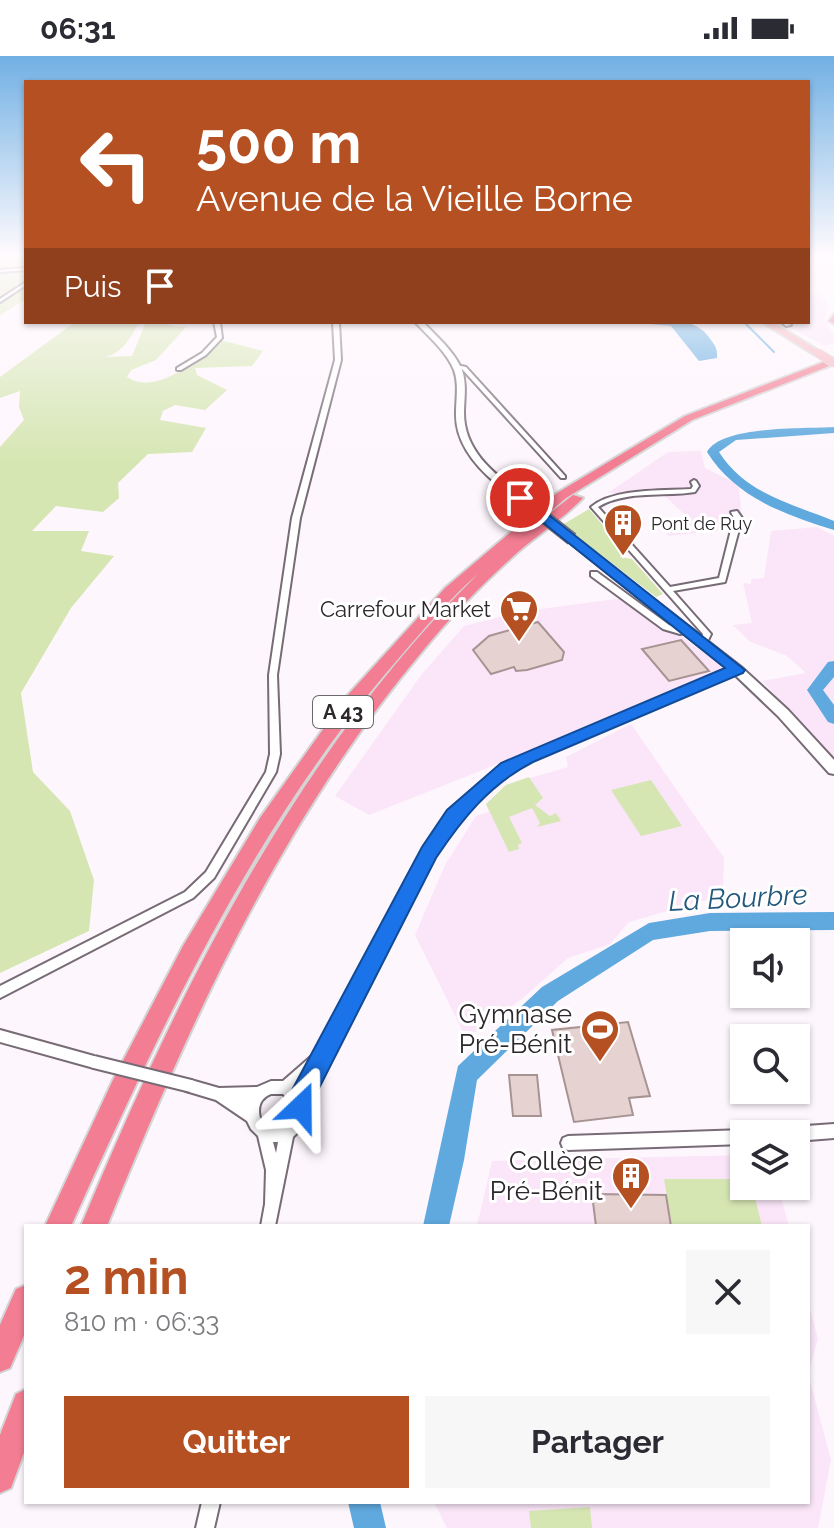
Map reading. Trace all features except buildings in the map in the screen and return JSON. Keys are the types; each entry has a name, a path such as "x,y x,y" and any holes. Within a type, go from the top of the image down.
{"highway":[{"name":"A 43","path":"59,1224 102,1128 184,964 247,854 353,699 413,627 489,553 578,482 677,422 816,358 834,361"},
{"name":"A 43","path":"95,1224 133,1127 268,861 322,775 379,695 430,634 480,579 592,486 688,428 834,361"},
{"path":"0,1358 24,1304"},
{"path":"0,1477 24,1410"}],"main road":[{"path":"421,325 451,357 456,367 461,384 461,428 468,447 481,466 737,670 783,713 834,769"},
{"path":"770,325 816,358 834,361"},
{"path":"776,325 816,358"}],"street":[{"path":"179,369 204,354 220,337 218,325"},
{"path":"0,991 189,895 210,875 271,772 275,754 273,675 296,518 338,360 336,325"},
{"path":"456,367 464,368 563,477"},
{"path":"461,384 480,387"},
{"path":"694,482 696,486 693,491 615,498 594,507 707,634 703,642"},
{"path":"668,590 722,580 738,518 735,512"},
{"path":"594,574 666,627 688,630"},
{"path":"268,1224 287,1131 300,1114 299,1100 429,853 454,816 507,767 737,670"},
{"path":"0,1036 191,1086 219,1095 252,1116"},
{"path":"272,1204 273,1170 264,1133 254,1123 252,1116 256,1099 273,1087 286,1087 327,1051"},
{"path":"286,1087 299,1100"},
{"path":"219,1095 261,1093"},
{"path":"264,1133 287,1131"},
{"path":"810,1133 834,1131"},
{"path":"568,1143 730,1137"},
{"path":"205,1528 211,1504"}],"shaded area":[{"path":"786,325 828,325 834,343 824,346"},
{"path":"701,451 705,468 739,488 743,528 668,536 660,521 688,518 664,495 608,493 668,452"},
{"path":"817,527 834,536 834,759 762,681 806,673 787,656 749,641 733,625 752,623 743,583 751,584 751,579 764,578 771,531"},
{"path":"630,597 721,666 720,672 619,716 369,815 335,796 422,674 464,626 519,612"},
{"path":"631,724 724,858 723,895 629,922 610,944 568,958 523,998 475,1032 464,1034 415,935 445,865 476,816 489,812 486,804 506,785 568,767 566,757"},
{"path":"730,1155 730,1200 782,1200 788,1224 477,1224 492,1161"},
{"path":"810,1309 818,1339 810,1366"},
{"path":"810,1381 831,1460 818,1528 447,1528 435,1504 810,1504"}],"green space":[{"path":"71,325 138,325 125,344 106,357 132,356 145,325 186,327 156,360 131,370 127,377 138,382 151,382 176,373 220,340 263,351 252,366 195,368 197,375 227,390 205,410 175,405 163,411 160,420 206,428 192,452 148,454 118,483 119,498 103,512 56,506 32,531 89,531 81,551 114,556 71,608 21,693 33,772 70,811 94,880 89,931 0,973 0,447 24,420 19,407 20,391 0,398 0,377"},
{"path":"589,509 625,551 620,557 632,559 663,594 656,597 562,525"},
{"path":"529,777 543,798 535,805 550,816 556,813 561,821 537,827 540,823 532,808 509,817 522,843 518,845 519,849 509,852 486,804 506,785"},
{"path":"651,780 682,826 641,836 611,790"},
{"path":"664,1179 730,1179 730,1200 756,1200 762,1224 672,1224"},
{"path":"590,1507 592,1528 531,1528 529,1511"}],"water":[{"path":"658,325 691,325 701,329 712,341 717,358 699,361 671,326"}],"waterway":[{"path":"747,325 774,352"},
{"name":"La Bourbre","path":"834,430 734,437 716,446 713,452 736,481 750,491 834,526"},
{"name":"La Bourbre","path":"834,666 815,690 834,718"},
{"name":"La Bourbre","path":"436,1224 452,1160 466,1074 550,994 649,932 710,922 834,921"},
{"name":"La Bourbre","path":"364,1504 370,1528"}],"place":[{"name":"Pont de Ruy","path":"623,557"},
{"name":"Carrefour Market","path":"519,643"},
{"name":"Gymnase Pré-Bénit","path":"600,1063"},
{"name":"Collège Pré-Bénit","path":"631,1210"}],"route":[{"path":"301,1107 299,1100 429,853 454,816 477,792 507,767 527,757 737,670 520,498"}]}
